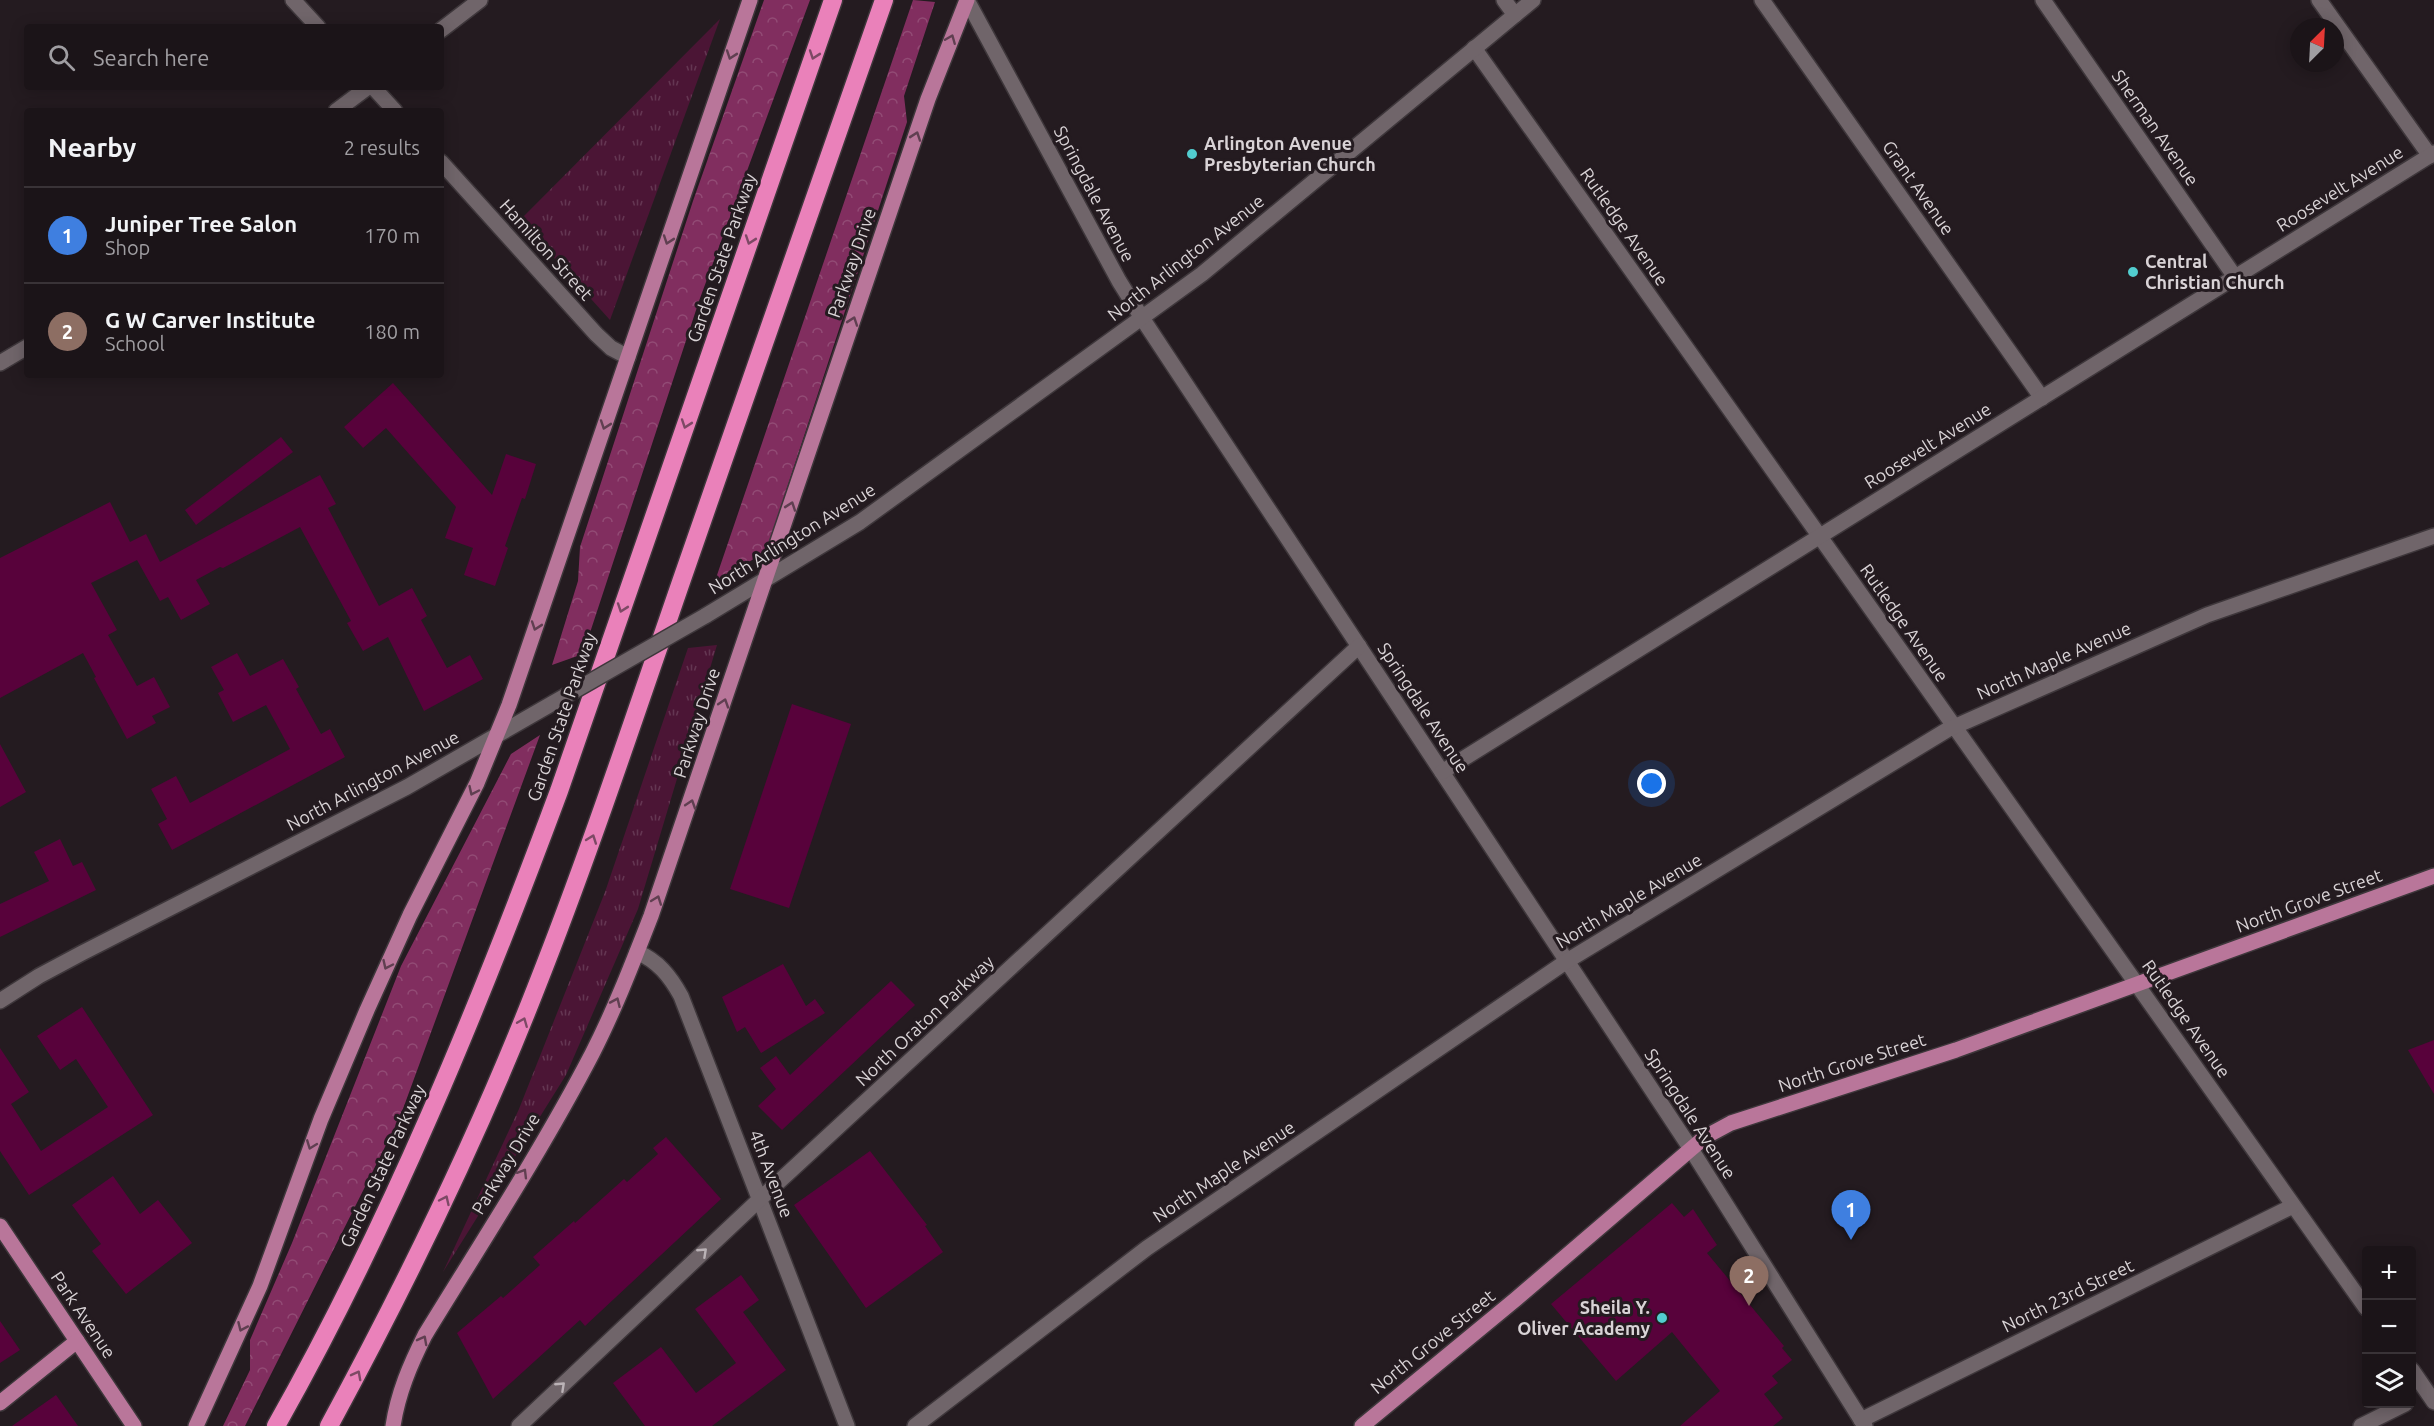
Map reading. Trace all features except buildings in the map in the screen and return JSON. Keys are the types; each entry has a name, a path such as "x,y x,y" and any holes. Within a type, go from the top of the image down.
{"highway":[{"name":"Garden State Parkway","path":"276,1426 333,1318 404,1173 457,1054 515,911 559,791 833,0"},
{"path":"329,1426 375,1341 438,1214 496,1085 536,988 598,821 884,0"}],"main road":[{"path":"196,1426 260,1286 321,1119 367,1010 406,925 477,783 496,737 750,0"},
{"name":"Parkway Drive","path":"393,1426 397,1402 409,1367 575,1085 608,1020 637,952 676,849 928,99 967,0"},
{"name":"North Grove Street","path":"1362,1426 1516,1299 1705,1137 1731,1123 1956,1050 2434,876"},
{"name":"Park Avenue","path":"0,1226 134,1426"},
{"path":"0,1403 77,1341"}],"street":[{"path":"292,0 315,24"},
{"path":"444,28 480,0"},
{"name":"Springdale Avenue","path":"967,0 1114,271 1142,318 1691,1149 1863,1423"},
{"path":"1504,0 1515,15"},
{"name":"North Arlington Avenue","path":"0,1001 60,964 383,800 705,616 860,522 1228,254 1533,0"},
{"name":"Grant Avenue","path":"1762,0 2042,398"},
{"name":"Sherman Avenue","path":"2043,0 2235,277"},
{"path":"2319,0 2432,154"},
{"name":"Rutledge Avenue","path":"1474,48 2362,1301"},
{"path":"340,108 364,90"},
{"path":"376,90 392,108"},
{"name":"Roosevelt Avenue","path":"1442,772 2432,154"},
{"name":"Hamilton Street","path":"444,165 603,342 628,357"},
{"path":"0,363 24,349"},
{"name":"North Maple Avenue","path":"915,1426 1147,1248 1567,961 1954,727 2207,615 2434,536"},
{"name":"North Oraton Parkway","path":"519,1426 760,1198 1359,646"},
{"name":"4th Avenue","path":"637,952 652,960 667,973 681,996 847,1426"},
{"name":"North 23rd Street","path":"1863,1423 2293,1206"},
{"path":"2416,1376 2431,1397 2416,1399"},
{"path":"2361,1426 2397,1408"}],"green space":[{"path":"764,0 810,0 699,301 583,654 552,665 578,581 580,547 693,201"},
{"path":"913,0 935,2 904,96 907,122 766,552 715,581"},
{"path":"720,19 610,320 520,220"},
{"path":"717,645 638,909 566,1075 443,1272 519,1109 605,892 688,648"},
{"path":"540,735 400,1117 245,1426 223,1426 250,1370 250,1340 292,1243 401,966 511,754"}],"place":[{"name":"Arlington Avenue Presbyterian Church","path":"1192,154"},
{"name":"Central Christian Church","path":"2133,272"},
{"name":"Juniper Tree Salon","path":"1851,1240"},
{"name":"G W Carver Institute","path":"1749,1306"},
{"name":"Sheila Y. Oliver Academy","path":"1662,1318"}]}
